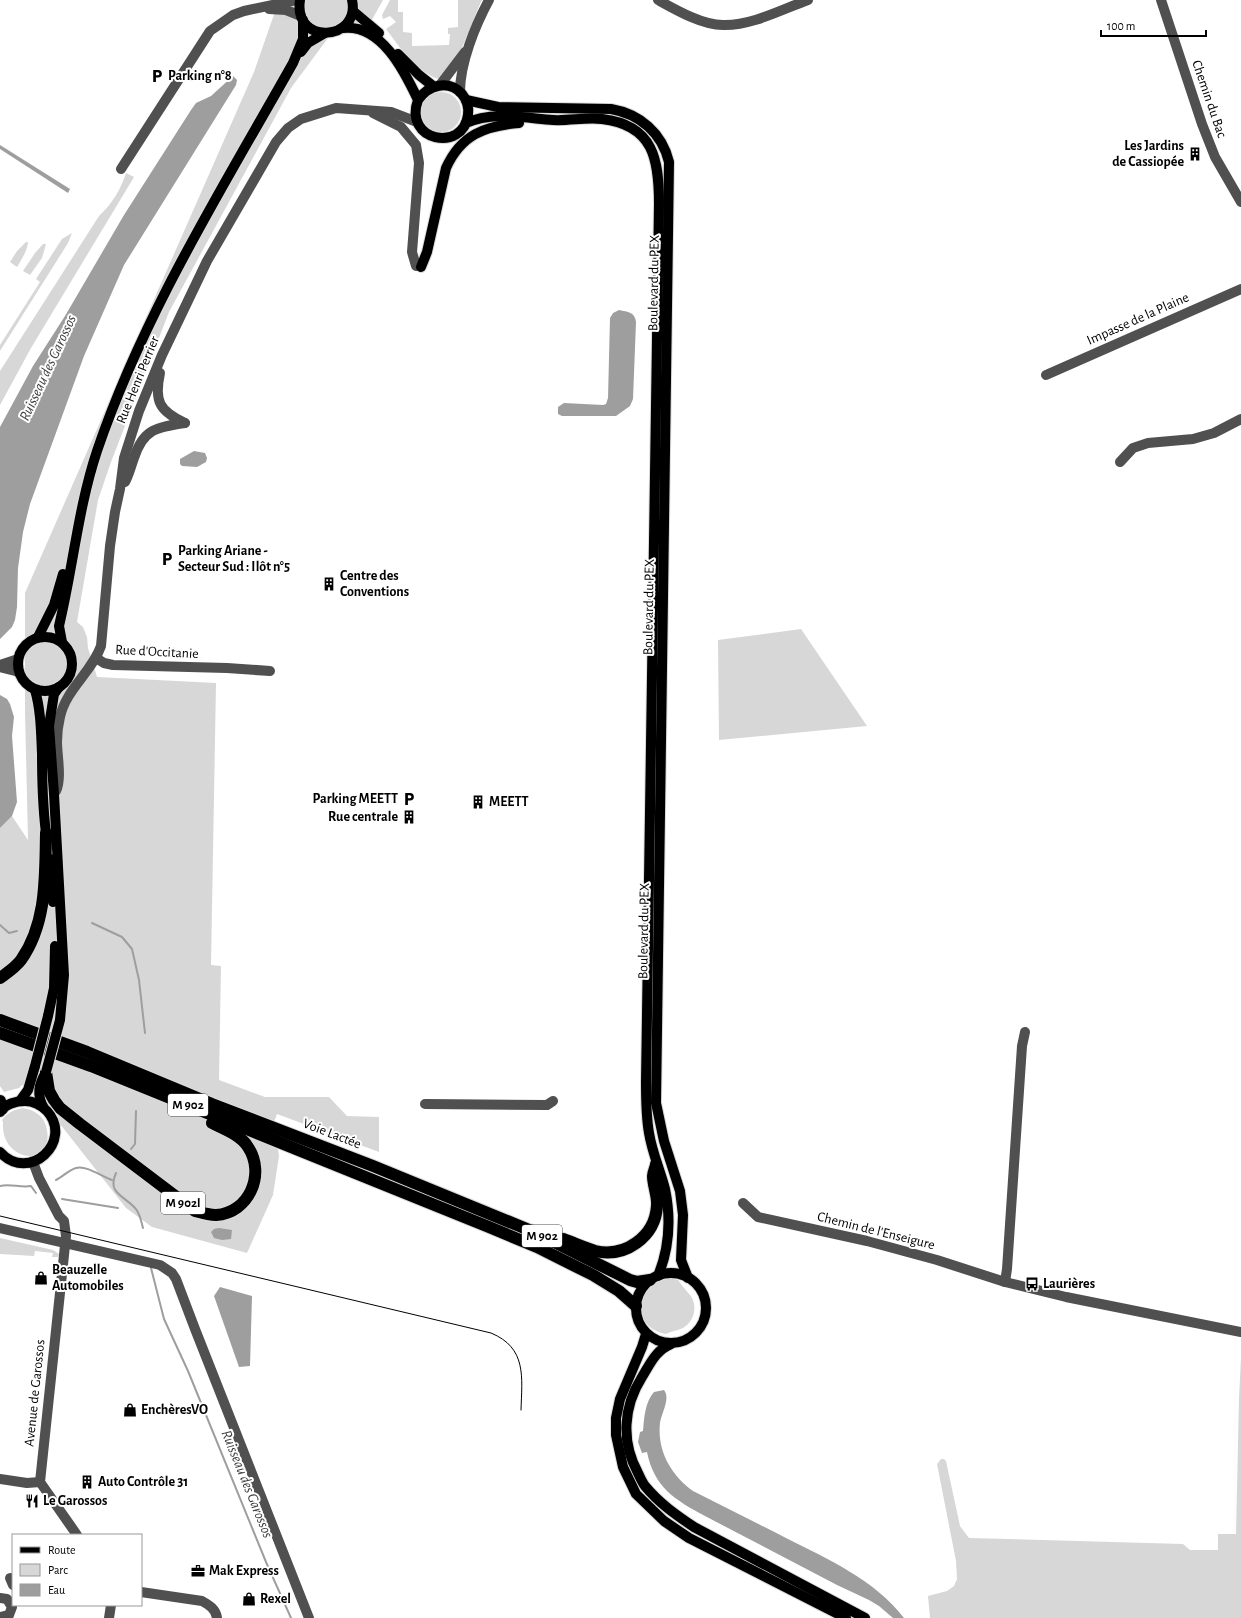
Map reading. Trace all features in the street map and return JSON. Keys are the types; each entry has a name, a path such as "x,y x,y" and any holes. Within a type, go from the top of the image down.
{"highway":[{"path":"0,978 20,961 35,935 41,914 44,890 46,833"},
{"name":"Voie Lactée","path":"0,1020 87,1052 212,1104 433,1190 534,1232 630,1280 638,1282 654,1278"},
{"name":"Voie Lactée","path":"0,1033 92,1066 489,1227 551,1254 593,1275 619,1291 636,1306"},
{"name":"M 902l","path":"46,1072 48,1091 54,1100 80,1124 195,1211 205,1214 224,1213 238,1207 248,1196 255,1181 255,1162 248,1146 232,1133 196,1115 194,1108"},
{"path":"485,1212 529,1225 595,1251 610,1253 627,1249 639,1242 648,1232 656,1216 657,1199 653,1176 656,1164"}],"main road":[{"path":"62,642 58,626 84,492 97,451 136,351 159,304 293,63 303,39 302,18 299,6 300,0"},
{"path":"343,28 351,17 353,11 352,0"},
{"path":"353,11 381,36 419,75 437,86"},
{"path":"302,18 312,30 325,33"},
{"path":"293,63 308,43 325,33 337,31 343,28 358,28 376,38 402,68 418,100"},
{"path":"437,86 451,87 463,96 468,112 466,123 457,133 445,138 439,138 427,134 417,122 415,111 418,100 427,89 437,86"},
{"name":"Boulevard du PEX","path":"463,96 498,107 611,109 622,111 639,118 648,126 662,142 669,162 656,1102 664,1141 680,1191 683,1215 681,1260 688,1278"},
{"name":"Boulevard du PEX","path":"466,123 482,118 492,117 554,120 601,119 614,121 630,127 644,139 653,152 656,161 659,181 646,1082 649,1134 656,1164 665,1189 668,1214 668,1233 666,1252 654,1278"},
{"path":"419,267 427,252 446,168 452,156 463,142 471,135 500,125 554,120"},
{"path":"38,637 54,605 78,523"},
{"path":"0,1152 4,1157 13,1162 25,1164 33,1162 47,1153 52,1145 55,1135 54,1125 50,1115 39,1100 39,1092 60,1020 64,975 49,726 54,694 71,673 72,665 68,648 62,642 49,637 38,637 28,642 22,649 18,659 19,672 22,680 35,690 48,691 59,687"},
{"path":"20,1101 28,1090 48,1016 54,988 56,958 50,860 46,833 40,707 35,690"},
{"path":"1,1107 14,1102 29,1101 44,1108"},
{"path":"671,1344 658,1341 646,1334 638,1321 636,1306 638,1296 643,1287 654,1278 668,1273 678,1274 688,1278 696,1284 703,1293 706,1304 705,1315 702,1325 695,1334 686,1340 662,1347 638,1383 628,1406 626,1435 631,1461 644,1485 670,1511 694,1527 865,1618"},
{"path":"646,1334 620,1399 616,1418 616,1435 622,1467 636,1494 664,1520 689,1538 846,1618"}],"street":[{"path":"121,169 210,32 233,15 244,11 296,0"},
{"path":"463,96 461,76 470,44 489,0"},
{"path":"658,0 677,11 723,26 742,24 795,2 808,0"},
{"name":"Chemin du Bac","path":"1161,0 1212,152 1241,202"},
{"path":"263,8 286,10 302,18"},
{"path":"437,86 470,44"},
{"name":"Rue Henri Perrier","path":"54,794 57,788 57,740 62,708 73,689 96,658 101,641 110,546 124,458 139,412 169,340 207,262 272,148 288,128 301,119 336,108 370,112 390,112 417,122"},
{"path":"370,112 401,127 416,146 418,163 412,252 419,267"},
{"name":"Impasse de la Plaine","path":"1046,375 1241,289"},
{"path":"120,488 127,479 136,450 145,436 154,429 185,422 172,417 166,412 157,396 157,385 160,369 169,340"},
{"path":"1120,462 1133,448 1148,443 1193,439 1214,433 1241,419"},
{"name":"Rue d'Occitanie","path":"96,658 104,663 113,665 270,671"},
{"path":"0,666 18,659"},
{"path":"0,666 19,672"},
{"path":"1005,1282 1008,1261 1022,1046 1025,1032"},
{"path":"425,1104 547,1104 553,1102"},
{"name":"Avenue de Garossos","path":"33,1162 39,1178 59,1216 64,1221 65,1242 40,1482"},
{"name":"Chemin de l'Enseigure","path":"743,1203 758,1217 867,1241 944,1262 1005,1282 1071,1298 1241,1332"},
{"path":"0,1228 160,1265 169,1271 176,1279 308,1618"},
{"path":"0,1479 28,1484 40,1482 76,1534"},
{"path":"2,1617 9,1615 12,1610 12,1603 5,1600 12,1591"},
{"path":"142,1592 202,1602 210,1606 217,1618"},
{"path":"109,1618 111,1606"}],"green space":[{"path":"279,0 383,0 364,34 353,32 328,38 291,88 169,312 111,462 98,500 77,622 83,627 87,637 88,648 97,677 216,683 211,965 221,966 219,1080 265,1097 329,1097 347,1116 379,1117 379,1152 277,1114 274,1122 279,1156 273,1195 247,1253 152,1227 126,1208 60,1124 58,1116 44,1100 43,1091 22,1085 19,1088 4,1092 0,1086 0,828 12,816 28,840 25,712 25,593 254,72"},
{"path":"390,0 398,0 398,12 403,12 403,32 412,33 412,46 449,45 450,34 448,34 448,28 458,27 458,0 482,0 464,44 452,67 445,75 438,79 422,70 409,58 386,29 396,22 390,16 383,19 382,15"},
{"path":"437,92 445,92 452,95 458,101 461,112 458,123 452,129 445,132 437,132 430,129 424,123 421,116 421,108 424,101 430,95"},
{"path":"126,173 134,177 31,348 0,405 0,371 99,216 116,196"},
{"path":"72,233 68,243 0,351 0,345 40,282 36,279 62,239"},
{"path":"26,242 28,242 27,249 17,267 10,262 17,251"},
{"path":"43,244 46,244 42,258 30,275 23,271"},
{"path":"801,629 867,726 719,740 718,640"},
{"path":"23,1108 38,1114 45,1122 47,1140 44,1149 37,1155 28,1156 18,1153 10,1146 4,1136 2,1120 11,1112"},
{"path":"0,1238 53,1250 59,1254 58,1257 52,1257 53,1253 35,1251 34,1256 0,1254"},
{"path":"670,1278 678,1280 690,1295 694,1303 694,1313 693,1317 683,1328 666,1334 655,1330 647,1324 642,1315 641,1306 649,1288 658,1282"},
{"path":"1241,1358 1241,1618 930,1618 928,1596 947,1591 954,1586 957,1579 956,1561 937,1464 941,1459 946,1461 960,1526 969,1538 1183,1544 1190,1550 1218,1550 1218,1534 1236,1534"}],"water":[{"path":"233,76 237,80 236,85 124,265 84,356 30,504 23,532 18,568 17,607 15,620 12,627 0,639 0,427 33,366 65,316 124,215 191,110 196,103 211,96"},
{"path":"0,145 70,189 68,193 0,149"},
{"path":"619,310 633,314 636,322 633,399 630,406 616,416 562,416 558,414 558,407 564,403 606,404 608,398 610,318 613,313"},
{"path":"194,451 205,453 207,458 206,462 197,467 182,466 180,464 180,459"},
{"path":"0,695 7,699 14,717 12,736 17,802 12,816 0,828"},
{"path":"219,1228 232,1230 231,1239 222,1240 214,1238 211,1232 214,1229"},
{"path":"220,1287 252,1296 250,1366 239,1367 214,1296"},
{"path":"664,1390 666,1393 666,1402 660,1423 663,1453 672,1470 685,1485 693,1491 818,1554 850,1572 879,1592 904,1618 893,1618 869,1600 837,1585 705,1516 684,1504 667,1491 655,1475 647,1452 642,1453 638,1442 640,1432 643,1431 646,1410 651,1396 654,1392"}],"waterway":[{"name":"Ruisseau des Garossos","path":"92,923 122,937 132,949 139,980 145,1033"},
{"name":"Ruisseau des Garossos","path":"0,925 9,933 17,931"},
{"name":"Ruisseau des Garossos","path":"131,1149 135,1144 136,1111"},
{"path":"56,1180 76,1168 85,1168 112,1180"},
{"name":"Ruisseau des Garossos","path":"116,1173 113,1185 118,1193 137,1210 143,1228"},
{"path":"0,1186 31,1186 36,1193"},
{"path":"62,1199 118,1208"},
{"name":"Ruisseau des Garossos","path":"151,1268 164,1319 188,1371 266,1562 291,1618"}],"tram line":[{"path":"0,1216 491,1333 503,1339 517,1355 520,1365 522,1386 521,1410"}],"place":[{"name":"Parking n°8","path":"157,76"},
{"name":"Les Jardins de Cassiopée","path":"1195,154"},
{"name":"Parking Ariane - Secteur Sud : Ilôt n°5","path":"167,559"},
{"name":"Centre des Conventions","path":"329,584"},
{"name":"Parking MEETT","path":"409,799"},
{"name":"MEETT","path":"478,802"},
{"name":"Rue centrale","path":"409,817"},
{"name":"Beauzelle Automobiles","path":"41,1278"},
{"name":"Laurières","path":"1032,1284"},
{"name":"EnchèresVO","path":"130,1410"},
{"name":"Auto Contrôle 31","path":"87,1482"},
{"name":"Le Garossos","path":"32,1501"},
{"name":"Mak Express","path":"198,1571"},
{"name":"Rexel","path":"249,1599"}]}
